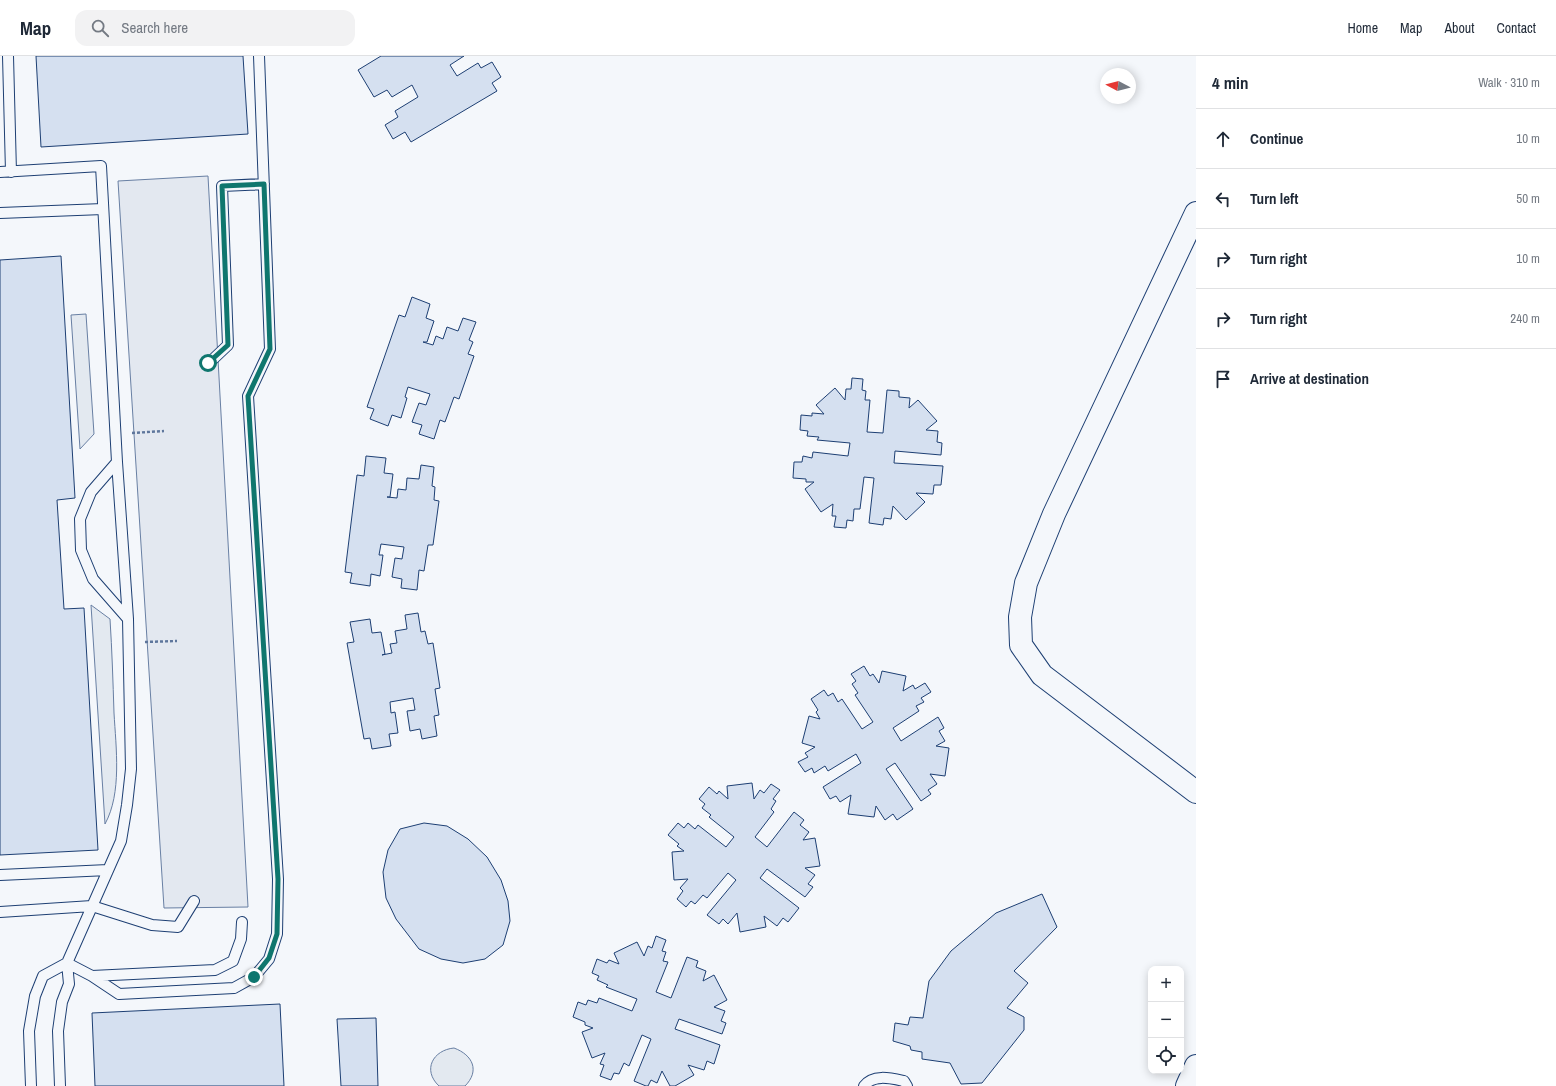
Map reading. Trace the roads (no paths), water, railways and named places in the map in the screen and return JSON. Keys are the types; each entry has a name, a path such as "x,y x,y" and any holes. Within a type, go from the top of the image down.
{"street":[{"path":"1196,213 1054,514 1026,584 1020,617 1021,645 1042,675 1196,792"},
{"path":"1187,1086 1196,1066"}],"lane":[{"path":"8,56 11,172"},
{"path":"67,963 92,976 119,994 234,988 254,977 264,965 269,958 277,934 278,879 248,396 270,349 259,56"},
{"path":"0,172 101,166 117,462 128,619 131,769 121,842 67,963 69,984 62,1002 58,1031 60,1086"},
{"path":"208,363 228,345 222,186 264,184"},
{"path":"0,213 103,209"},
{"path":"117,462 91,492 80,519 81,550 93,579 128,619"},
{"path":"0,875 108,870"},
{"path":"0,912 92,906 152,925 178,927 194,901"},
{"path":"92,976 215,970 233,961 241,938 242,922"},
{"path":"31,1086 29,1031 35,996 43,976 67,963"},
{"path":"864,1086 869,1080 887,1077 904,1081 907,1086"}]}
